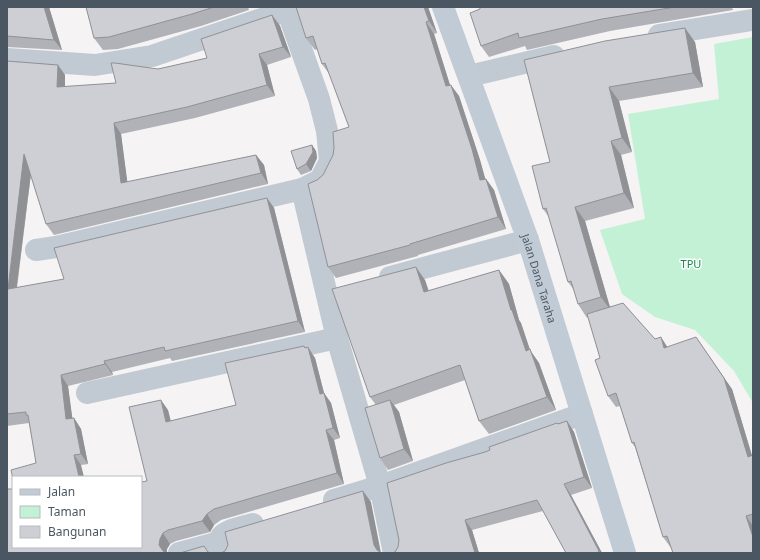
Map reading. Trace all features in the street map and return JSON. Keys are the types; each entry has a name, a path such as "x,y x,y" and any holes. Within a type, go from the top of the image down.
{"street":[{"name":"Jalan Dana Taraha","path":"443,7 528,240 625,553"},
{"path":"7,59 95,65 152,56 287,9 319,99 327,131 330,161 320,180 302,189 56,247 36,250"},
{"path":"643,38 751,16"},
{"path":"469,76 574,52"},
{"path":"302,189 337,338 380,486 394,553"},
{"path":"371,282 528,240"},
{"path":"326,294 348,288"},
{"path":"87,392 337,338"},
{"path":"314,506 380,486 582,414"},
{"path":"179,553 221,548 221,536 225,532 269,519"}],"green space":[{"name":"TPU","path":"753,37 753,403 734,371 695,330 655,317 622,294 600,230 645,219 628,114 719,99 714,44"}],"building":[{"path":"7,7 44,7 54,40 7,36"},
{"path":"86,7 214,7 109,37 94,38"},
{"path":"296,7 424,7 429,21 426,22 446,86 451,85 472,149 480,180 486,179 498,217 410,245 328,267 308,184 317,180 323,175 333,155 333,132 349,127 325,63 322,64 313,36 306,38"},
{"path":"480,7 675,7 602,19 519,38 518,33 481,46 470,13 480,9"},
{"path":"272,15 283,47 259,54 267,85 187,107 114,123 121,183 256,155 261,173 46,224 24,154 8,289 64,279 54,248 267,198 298,321 165,351 164,347 104,361 105,364 61,375 66,419 74,418 81,454 74,455 79,476 12,476 11,470 36,463 28,415 26,415 26,412 7,414 7,61 58,65 57,87 116,83 111,63 158,69 207,58 201,39"},
{"path":"685,28 693,73 609,87 622,138 611,141 624,193 575,207 601,297 578,304 571,281 568,282 546,208 543,209 532,166 550,162 524,60 605,41"},
{"path":"312,145 313,152 306,164 297,169 291,151"},
{"path":"416,267 424,292 499,270 511,310 526,351 530,349 547,397 479,421 460,365 370,397 332,289"},
{"path":"623,303 655,339 661,337 664,348 696,337 724,378 748,457 753,455 753,514 746,516 753,537 753,553 673,553 667,536 663,537 634,442 632,443 616,393 608,396 595,360 600,358 587,314"},
{"path":"304,346 305,348 308,347 320,394 324,393 333,428 326,430 337,473 214,509 207,514 202,521 168,530 163,533 159,545 166,553 7,553 7,489 12,489 12,548 142,548 142,482 147,481 129,407 161,400 166,422 236,405 225,363"},
{"path":"390,400 404,449 380,458 365,408"},
{"path":"567,421 584,477 564,484 599,553 566,553 537,500 465,520 475,553 392,553 395,552 398,547 399,540 387,483 446,463 485,452 490,450 489,447 557,423"},
{"path":"363,491 374,545 381,553 221,553 225,551 228,545 225,532"},
{"path":"204,546 210,553 180,553"}]}
